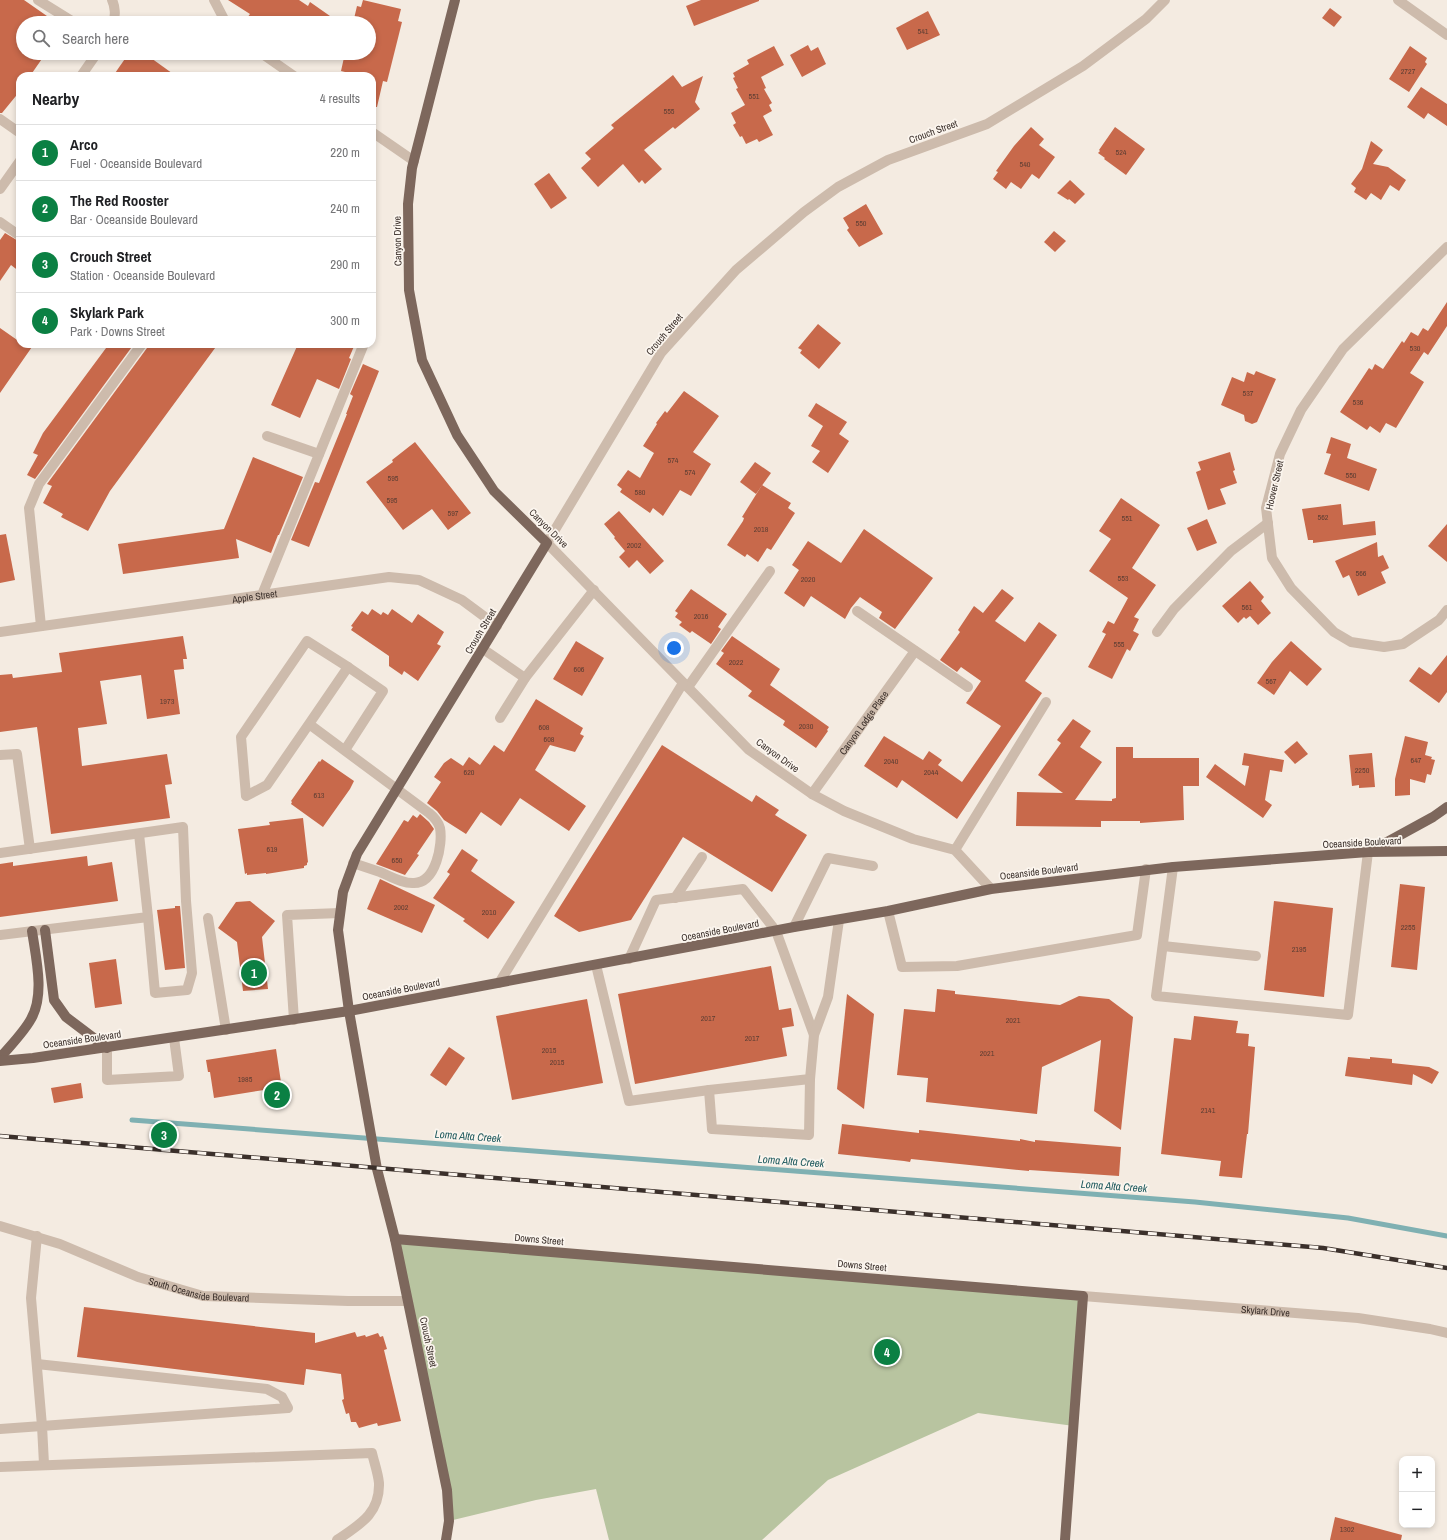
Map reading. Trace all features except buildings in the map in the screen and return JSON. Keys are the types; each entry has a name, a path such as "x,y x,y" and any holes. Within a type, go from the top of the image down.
{"main road":[{"name":"Canyon Drive","path":"455,0 414,161 408,204 409,290 422,360 457,435 494,491 547,543"},
{"name":"Crouch Street","path":"446,1540 449,1520 447,1490 395,1239 376,1168 349,1012 338,930 343,892 357,854 547,543"},
{"path":"1368,852 1433,817 1447,807"},
{"name":"Oceanside Boulevard","path":"0,1061 107,1048 349,1012 794,927 888,911 991,889 1146,869 1368,852 1447,851"},
{"path":"45,930 54,1000 66,1017 107,1048"},
{"path":"0,1058 31,1020 38,1005 38,973 32,931"},
{"name":"Downs Street","path":"395,1239 1083,1296"},
{"path":"1065,1540 1083,1296"}],"street":[{"path":"38,0 64,16"},
{"path":"112,0 114,4 114,16"},
{"path":"214,0 222,16"},
{"name":"Crouch Street","path":"547,543 661,353 736,270 804,212 838,187 888,160 987,124 1083,66 1146,19 1165,0"},
{"path":"1398,0 1447,35"},
{"path":"84,72 92,60"},
{"path":"271,60 288,72"},
{"path":"0,119 16,130"},
{"path":"376,135 414,161"},
{"path":"0,189 16,167"},
{"path":"0,222 16,233"},
{"name":"Hoover Street","path":"1447,247 1343,349 1301,410 1280,454 1266,508 1272,558 1291,588 1334,632 1351,642 1384,647 1403,644 1439,620 1447,610"},
{"path":"41,626 29,508 39,484 139,348"},
{"path":"262,595 362,348"},
{"path":"267,436 319,454"},
{"path":"1157,632 1174,609 1231,552 1268,523"},
{"name":"Canyon Drive","path":"547,543 749,750 812,794 844,811 913,840 954,850"},
{"path":"499,983 686,685 770,571"},
{"name":"Apple Street","path":"0,632 389,577 419,580 462,600 497,626"},
{"path":"500,718 525,678 594,590"},
{"path":"857,611 968,687"},
{"path":"345,750 383,691 348,667 307,641 241,738 246,796 267,785 348,667"},
{"path":"483,650 525,678"},
{"name":"Canyon Lodge Place","path":"812,794 915,651"},
{"path":"991,889 954,850 1046,702"},
{"path":"309,724 429,813 438,823 440,833 440,852 433,869 424,880 415,883 398,880 354,863"},
{"path":"0,755 17,754 30,849"},
{"path":"0,853 183,827 186,901 192,973 187,990 155,993 139,834"},
{"path":"1173,867 1156,996 1348,1015 1368,852"},
{"path":"675,898 702,857"},
{"path":"794,927 828,858 873,866"},
{"path":"888,911 902,967 958,966 1137,935 1146,869"},
{"path":"629,959 656,900 743,889 776,931 814,1035"},
{"path":"294,1020 287,915 340,913"},
{"path":"0,935 148,917"},
{"path":"208,918 226,1030"},
{"path":"709,1090 712,1129 809,1135 810,1079 814,1035 828,997 839,920"},
{"path":"1163,946 1256,956"},
{"path":"596,965 629,1101 709,1090 810,1079"},
{"path":"107,1048 107,1080 179,1076 174,1038"},
{"name":"South Oceanside Boulevard","path":"0,1226 37,1236 138,1276 203,1296 408,1302"},
{"path":"37,1236 31,1298 44,1464"},
{"name":"Skylark Drive","path":"1083,1296 1358,1318 1447,1333"},
{"path":"0,1429 288,1408 282,1397 267,1389 37,1364"},
{"path":"0,1467 44,1464 372,1453 379,1483 376,1505 364,1522 337,1540"}],"green space":[{"path":"395,1239 1083,1295 1074,1426 978,1413 828,1480 762,1540 609,1540 596,1489 536,1500 449,1521"}],"waterway":[{"name":"Loma Alta Creek","path":"132,1120 1195,1202 1348,1218 1447,1236"}],"railway":[{"path":"0,1136 1323,1248 1447,1268"}],"place":[{"name":"Arco","path":"254,973"},
{"name":"The Red Rooster","path":"277,1095"},
{"name":"Crouch Street","path":"164,1135"},
{"name":"Skylark Park","path":"887,1352"}]}
